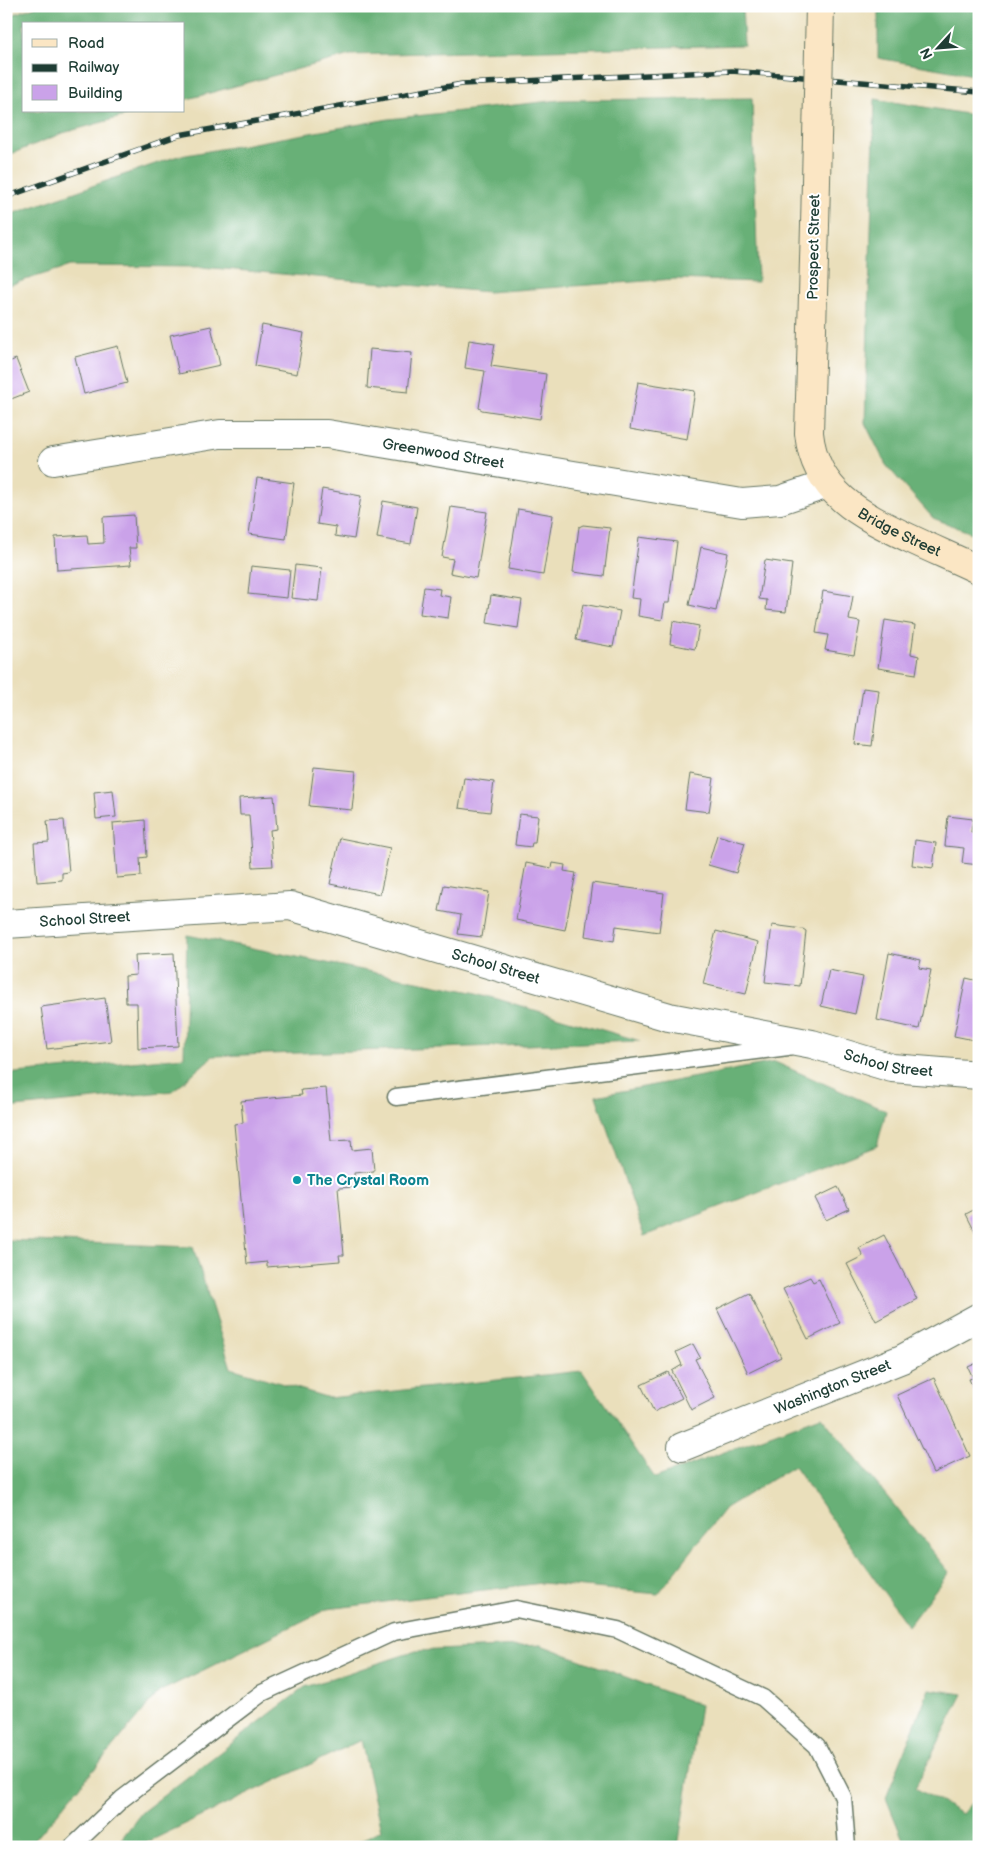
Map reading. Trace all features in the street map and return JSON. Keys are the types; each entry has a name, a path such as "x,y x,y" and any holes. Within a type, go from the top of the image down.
{"main road":[{"name":"Prospect Street","path":"820,6 809,433 813,456 828,484"},
{"name":"Bridge Street","path":"828,484 840,498 862,515 979,570"}],"street":[{"name":"Greenwood Street","path":"53,461 220,434 328,434 742,503 780,500 828,484"},
{"name":"School Street","path":"7,924 290,906 669,1017 812,1044 892,1068 979,1074"},
{"name":"Washington Street","path":"682,1447 902,1358 979,1317"}],"lane":[{"path":"396,1097 812,1044"},
{"path":"72,1847 122,1799 262,1693 394,1632 516,1608 618,1630 763,1698 818,1746 843,1797 847,1847"}],"green space":[{"path":"37,6 742,6 744,45 350,55 185,100 185,22 22,22 22,112 139,112 63,133 6,156 6,17"},
{"path":"878,6 979,6 979,76 878,58"},
{"path":"752,98 758,282 675,279 488,292 201,267 70,266 6,286 6,216 175,157 389,119 560,100"},
{"path":"875,99 979,116 979,536 933,518 886,465 865,423"},
{"path":"187,935 477,993 640,1041 213,1056 173,1091 6,1108 6,1074 184,1057"},
{"path":"775,1062 886,1111 877,1146 644,1236 596,1096"},
{"path":"6,1240 193,1247 231,1368 329,1398 582,1371 655,1478 821,1416 949,1572 908,1626 794,1466 725,1508 658,1594 542,1583 327,1609 159,1692 29,1847 6,1847"},
{"path":"541,1645 700,1705 678,1847 350,1847 381,1830 361,1740 137,1847 115,1847 142,1812 305,1687 416,1651"},
{"path":"929,1689 963,1694 915,1788 962,1814 979,1794 979,1847 906,1847 886,1798"}],"building":[{"path":"262,325 304,333 297,374 255,366"},
{"path":"211,326 220,365 179,374 170,335"},
{"path":"469,340 495,344 491,366 546,374 540,419 479,408 485,371 465,368"},
{"path":"118,346 127,383 84,394 75,357"},
{"path":"370,349 412,353 408,392 367,388"},
{"path":"16,359 29,392 6,401 6,363"},
{"path":"638,382 695,391 687,439 630,429"},
{"path":"257,478 294,483 286,539 249,534"},
{"path":"322,489 361,496 354,539 335,536 336,527 317,524"},
{"path":"383,501 417,507 411,544 377,538"},
{"path":"451,507 487,512 476,578 450,573 453,559 442,557"},
{"path":"518,509 553,515 543,575 508,569"},
{"path":"134,515 136,548 129,548 131,565 57,570 55,537 87,535 88,544 104,543 103,517"},
{"path":"583,525 610,528 604,576 573,572 579,527"},
{"path":"639,537 677,542 669,603 665,603 662,620 638,616 640,599 631,598"},
{"path":"701,547 728,553 716,611 689,605"},
{"path":"765,560 792,564 786,612 766,610 767,600 759,599"},
{"path":"295,565 322,568 318,601 291,598"},
{"path":"251,566 290,570 287,598 248,594"},
{"path":"424,587 440,589 439,595 451,597 448,618 420,614"},
{"path":"823,591 853,596 849,620 860,622 854,655 825,650 828,635 816,633"},
{"path":"491,595 522,600 518,628 487,623"},
{"path":"583,604 620,611 613,647 576,640"},
{"path":"885,620 915,625 911,654 919,656 916,674 878,668"},
{"path":"673,621 699,626 695,649 670,644"},
{"path":"863,688 879,690 872,746 855,744"},
{"path":"314,767 356,771 352,810 309,806"},
{"path":"690,774 714,778 709,812 685,809"},
{"path":"464,778 494,782 490,812 459,808"},
{"path":"113,790 116,817 96,819 94,792"},
{"path":"274,796 277,829 270,830 273,866 253,867 249,815 240,815 239,798"},
{"path":"519,814 538,816 535,843 532,843 531,847 515,845"},
{"path":"948,816 973,819 971,832 979,832 979,865 962,863 964,848 945,846"},
{"path":"64,820 69,872 62,873 62,880 37,882 34,843 49,842 47,821"},
{"path":"145,820 147,857 140,858 141,876 117,878 113,823"},
{"path":"717,835 745,843 736,873 708,865"},
{"path":"340,838 390,848 380,894 330,884"},
{"path":"915,840 936,843 933,868 912,865"},
{"path":"526,863 552,868 553,863 565,865 564,871 576,873 565,930 516,920"},
{"path":"592,883 664,893 659,932 616,926 614,941 585,936"},
{"path":"444,885 489,892 482,937 458,934 461,915 439,911"},
{"path":"772,925 806,931 800,986 765,982"},
{"path":"716,931 758,942 746,994 703,984"},
{"path":"174,953 178,1046 138,1048 137,1003 126,1003 125,976 136,975 135,955"},
{"path":"889,953 921,960 919,968 931,970 919,1029 877,1020"},
{"path":"829,970 863,977 855,1014 821,1006"},
{"path":"966,978 979,981 979,1041 954,1036"},
{"path":"105,998 111,1041 47,1049 41,1007"},
{"name":"The Crystal Room","path":"326,1088 331,1141 351,1140 352,1150 372,1148 374,1171 354,1173 355,1187 338,1188 344,1255 339,1255 340,1261 267,1267 267,1262 247,1264 234,1124 243,1123 241,1101 302,1095 301,1090"},
{"path":"838,1187 849,1209 826,1220 815,1198"},
{"path":"979,1207 979,1240 966,1214"},
{"path":"884,1235 917,1299 876,1321 847,1264 863,1256 859,1248"},
{"path":"810,1277 813,1282 819,1279 840,1323 808,1339 783,1289"},
{"path":"749,1293 781,1357 748,1373 717,1309"},
{"path":"693,1344 700,1357 695,1359 715,1398 691,1410 672,1371 682,1365 676,1352"},
{"path":"979,1362 979,1401 969,1379 973,1378 968,1367"},
{"path":"668,1372 682,1398 654,1412 641,1385"},
{"path":"934,1378 970,1456 933,1473 897,1395"}],"railway":[{"path":"6,197 179,135 462,84 732,71 979,92"}],"place":[{"name":"The Crystal Room","path":"297,1180"}]}
